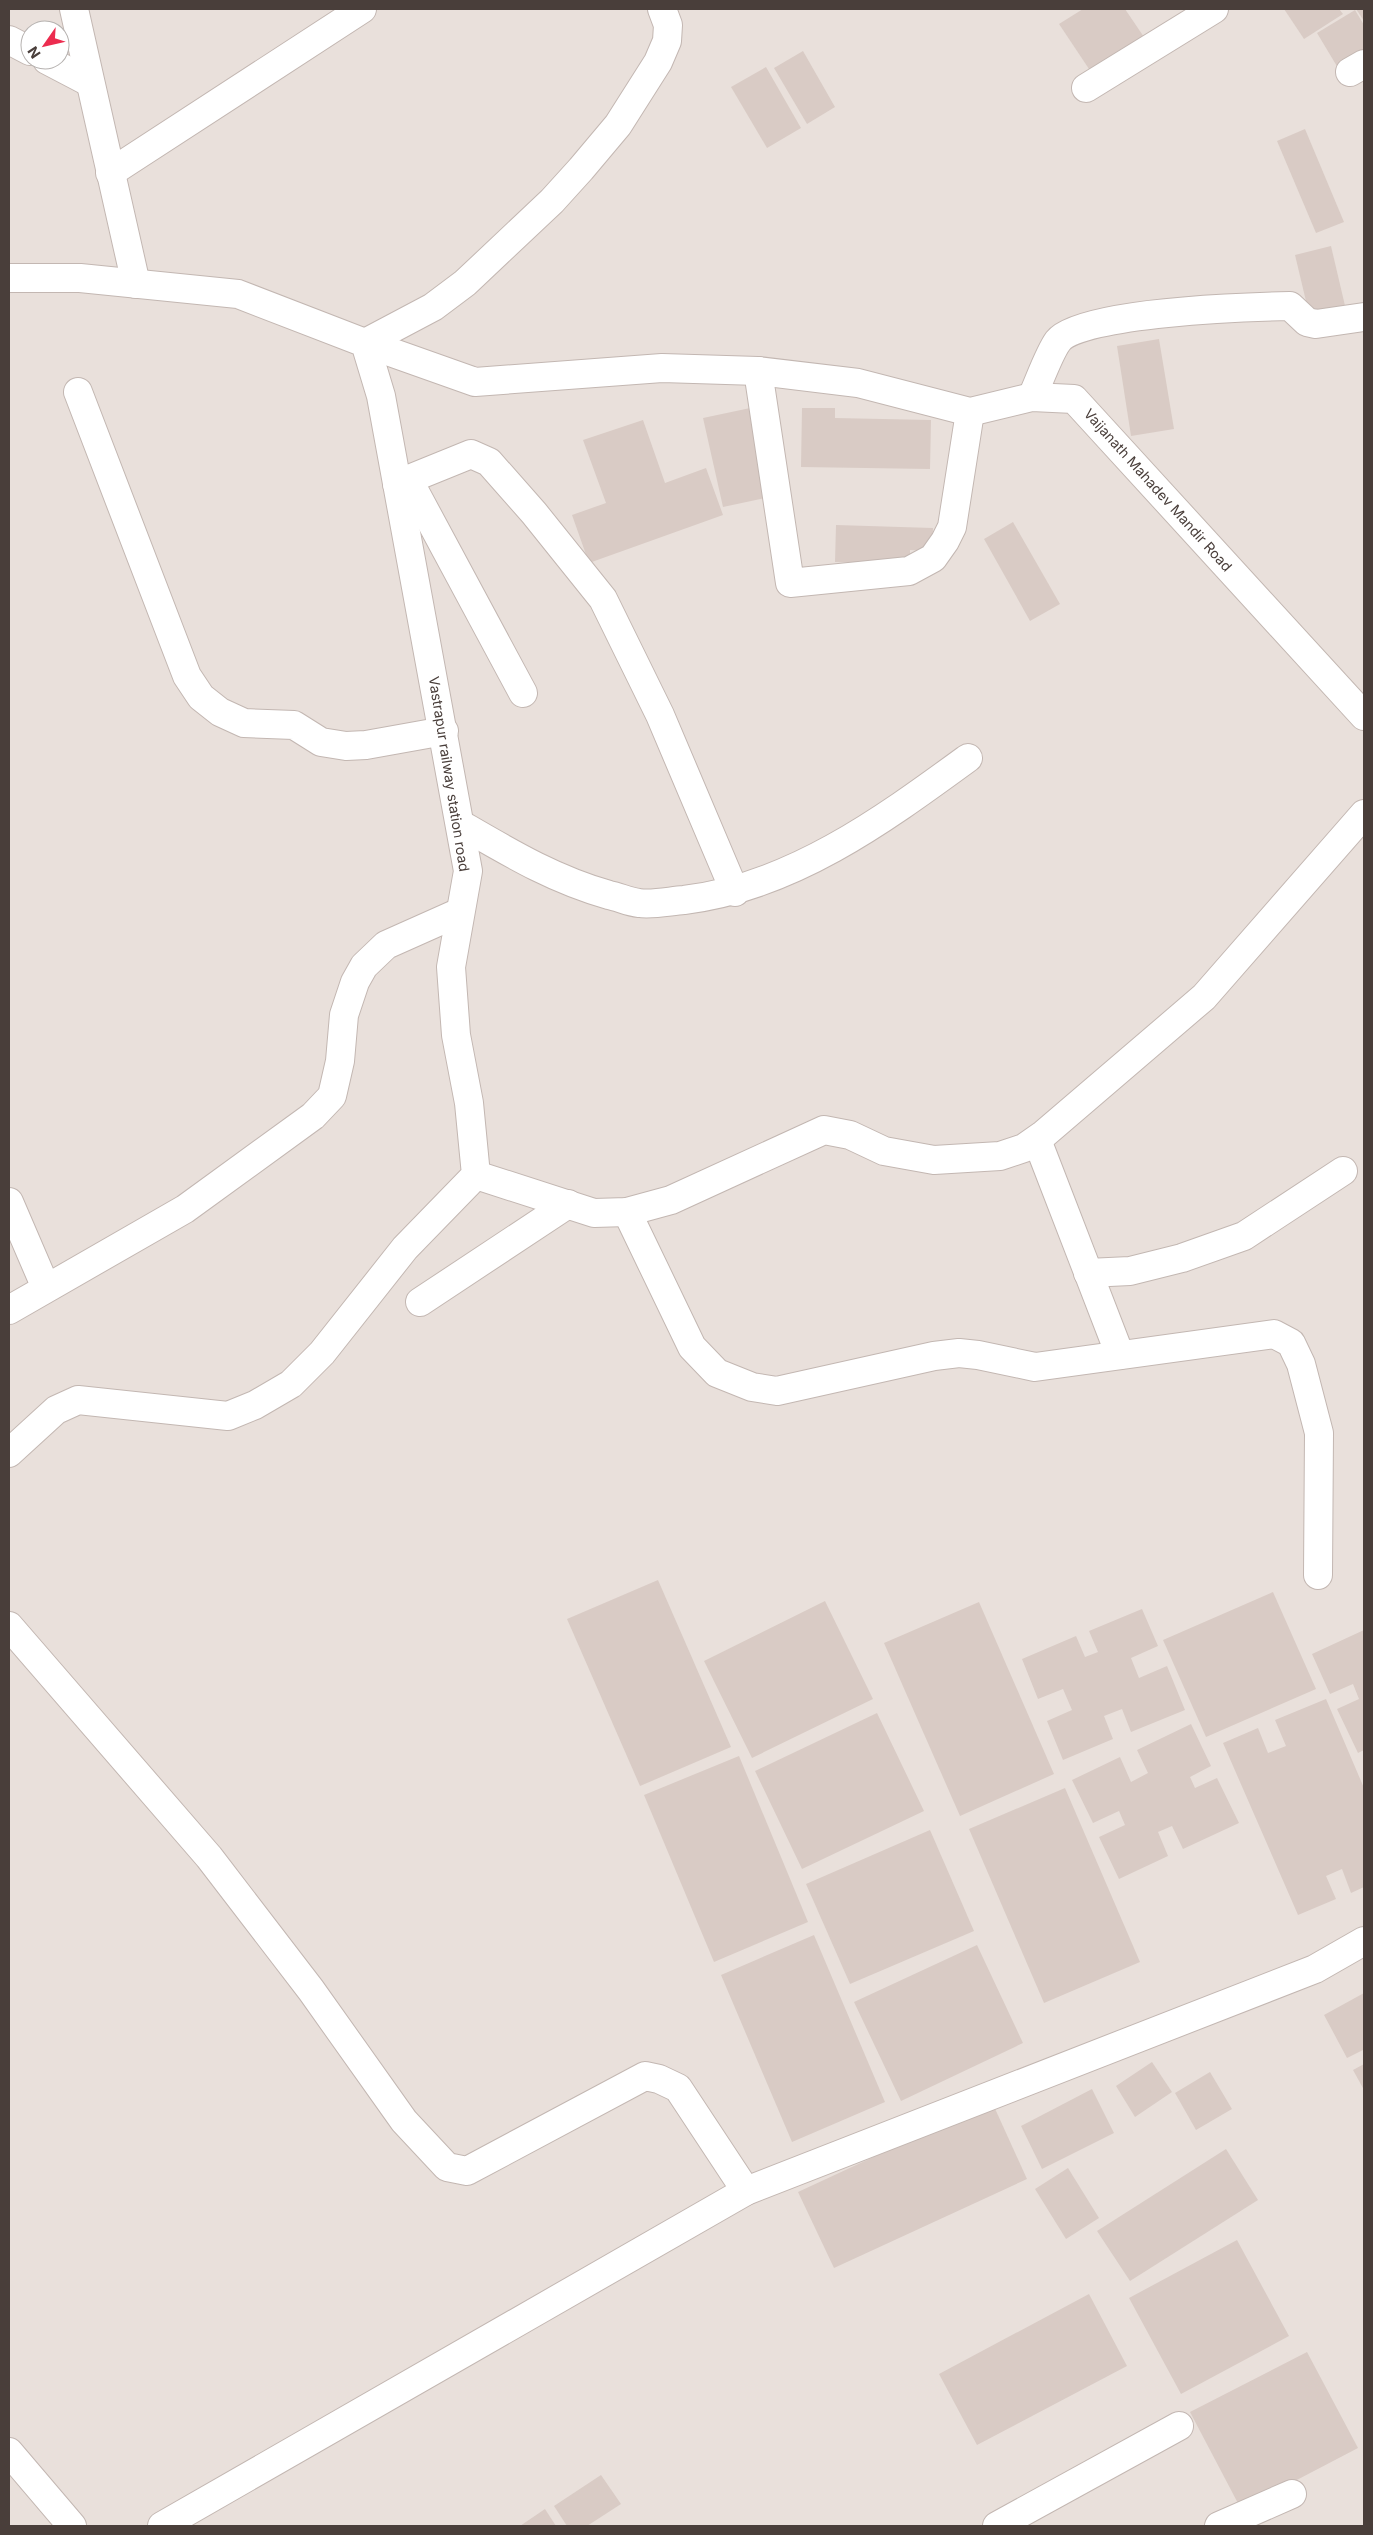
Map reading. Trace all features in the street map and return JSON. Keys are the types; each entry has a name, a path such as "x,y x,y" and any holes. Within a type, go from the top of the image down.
{"street":[{"path":"74,9 136,284"},
{"path":"110,173 362,9"},
{"path":"1086,88 1214,9"},
{"path":"9,278 80,278 238,294 365,343 433,306 465,284 552,201 623,118 658,62 667,41 670,14"},
{"path":"66,70 89,82"},
{"path":"1032,397 1058,341 1070,332 1099,323 1216,308 1290,306 1307,322 1316,324 1364,317"},
{"name":"Vaijanath Mahadev Mandir Road","path":"365,343 475,382 662,368 758,371 858,383 970,412 1032,397 1074,400 1364,716"},
{"name":"Vastrapur railway station road","path":"365,343 403,482 468,871 451,967 456,1035 469,1103 476,1175"},
{"path":"758,371 790,583 909,571 932,558 945,542 952,527 970,412"},
{"path":"78,392 187,676 202,697 220,712 244,723 294,725 321,742 346,746 444,731"},
{"path":"523,693 403,482 472,454 489,462 534,513 603,599 660,715 735,892"},
{"path":"460,824 540,870 600,892 639,903 703,898 735,892 776,877 880,822 968,758"},
{"path":"9,1453 56,1410 78,1400 228,1416 255,1405 291,1384 322,1353 404,1248 476,1175 594,1213 627,1212 671,1200 824,1130 850,1135 884,1151 934,1160 1000,1156 1024,1148 1037,1140 1204,997 1364,814"},
{"path":"9,1310 185,1209 314,1116 332,1096 340,1061 344,1015 355,982 364,966 386,945 460,912"},
{"path":"1037,1140 1120,1355"},
{"path":"1088,1273 1130,1271 1182,1258 1244,1236 1343,1171"},
{"path":"9,1202 46,1288"},
{"path":"420,1302 568,1204"},
{"path":"627,1212 692,1347 717,1373 752,1387 777,1391 934,1356 959,1353 978,1354 1035,1367 1274,1334 1291,1343 1301,1364 1319,1434 1318,1576"},
{"path":"9,1626 209,1857 312,1990 404,2121 447,2167 467,2171 645,2076 659,2079 678,2088 746,2191"},
{"path":"162,2526 746,2191 1315,1969 1364,1941"},
{"path":"997,2526 1179,2426"},
{"path":"9,2452 72,2526"},
{"path":"1219,2526 1292,2494"}],"shaded area":[{"path":"9,9 1364,9 1364,2526 9,2526"}],"building":[{"path":"1083,9 1125,9 1148,43 1095,78 1059,24"},
{"path":"1284,9 1339,9 1343,14 1304,39"},
{"path":"1356,9 1364,9 1364,21"},
{"path":"1355,10 1364,25 1364,59 1341,73 1317,33"},
{"path":"803,51 835,107 807,124 774,68"},
{"path":"766,67 801,128 767,148 731,87"},
{"path":"1305,129 1344,222 1316,233 1277,141"},
{"path":"1331,246 1346,310 1310,318 1295,255"},
{"path":"1159,339 1174,429 1131,436 1117,346"},
{"path":"755,407 774,496 723,507 703,418"},
{"path":"802,408 835,408 835,418 931,420 930,469 801,467"},
{"path":"643,420 665,483 706,468 723,515 589,563 572,515 606,503 583,440"},
{"path":"1013,522 1060,604 1030,621 984,539"},
{"path":"836,525 933,528 932,551 910,550 910,564 835,562"},
{"path":"658,1580 731,1747 640,1786 567,1619"},
{"path":"1273,1592 1316,1689 1206,1737 1163,1640"},
{"path":"825,1601 873,1699 752,1758 704,1661"},
{"path":"979,1602 1054,1774 960,1816 884,1643"},
{"path":"1142,1609 1158,1646 1131,1658 1139,1678 1167,1666 1185,1710 1131,1732 1122,1709 1104,1716 1113,1739 1063,1760 1047,1721 1072,1710 1063,1689 1038,1699 1022,1659 1076,1636 1085,1657 1098,1652 1089,1631"},
{"path":"1364,1630 1364,1750 1358,1753 1337,1709 1359,1699 1353,1684 1330,1694 1312,1654"},
{"path":"1326,1699 1364,1788 1364,1887 1351,1893 1342,1869 1326,1876 1336,1899 1298,1915 1223,1743 1258,1728 1268,1753 1286,1746 1275,1720"},
{"path":"877,1713 924,1811 802,1869 755,1771"},
{"path":"1191,1724 1211,1766 1190,1777 1195,1788 1217,1778 1239,1823 1183,1849 1172,1826 1158,1832 1168,1856 1119,1879 1099,1837 1125,1825 1119,1811 1093,1823 1072,1780 1120,1757 1131,1782 1148,1773 1137,1750"},
{"path":"739,1756 808,1922 714,1962 644,1795"},
{"path":"1065,1788 1140,1962 1044,2003 969,1829"},
{"path":"930,1830 974,1931 850,1984 806,1884"},
{"path":"814,1935 885,2102 792,2142 721,1975"},
{"path":"977,1945 1023,2043 901,2101 854,2002"},
{"path":"1364,1993 1364,2053 1363,2050 1347,2058 1324,2015"},
{"path":"1152,2062 1172,2092 1135,2117 1116,2086"},
{"path":"1364,2064 1364,2090 1353,2070"},
{"path":"1210,2072 1232,2109 1196,2130 1175,2093"},
{"path":"1092,2089 1114,2133 1042,2169 1021,2126"},
{"path":"992,2102 1027,2179 834,2268 798,2192"},
{"path":"1226,2149 1258,2200 1130,2281 1097,2231"},
{"path":"1068,2168 1099,2218 1066,2239 1035,2189"},
{"path":"1237,2240 1289,2336 1181,2394 1129,2298"},
{"path":"1089,2294 1127,2366 977,2445 939,2374"},
{"path":"1307,2352 1358,2448 1241,2509 1190,2412"},
{"path":"601,2475 621,2504 587,2526 567,2526 554,2506"},
{"path":"545,2509 556,2526 520,2526"}]}
